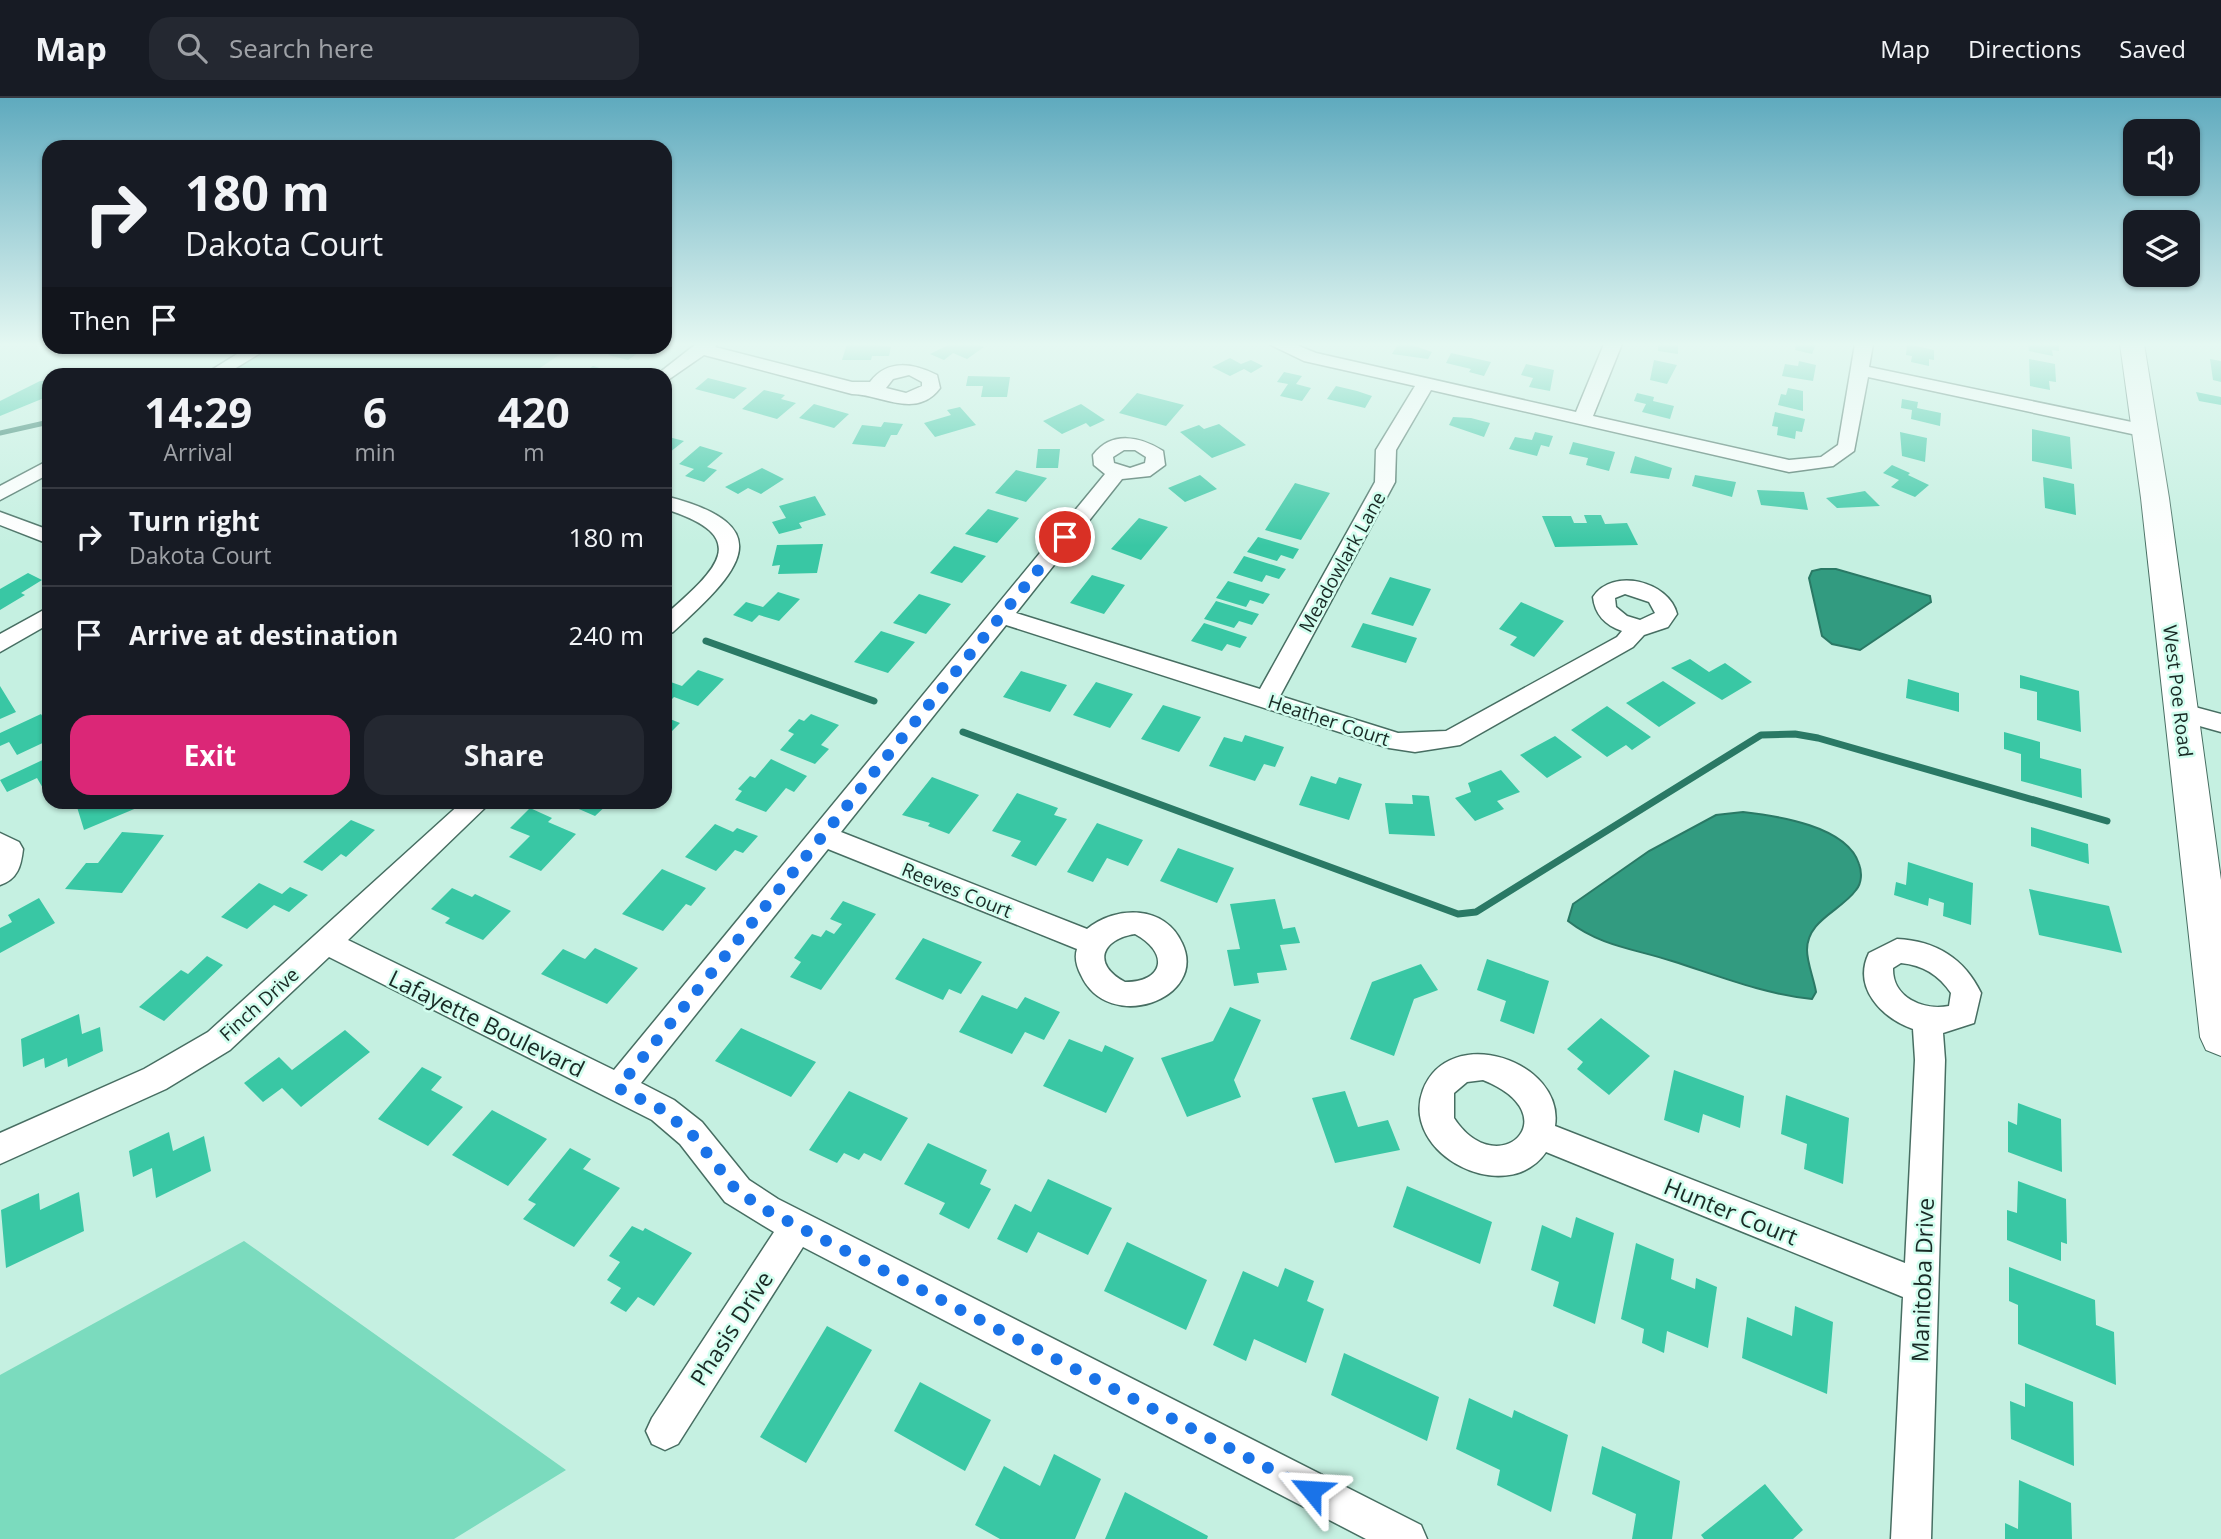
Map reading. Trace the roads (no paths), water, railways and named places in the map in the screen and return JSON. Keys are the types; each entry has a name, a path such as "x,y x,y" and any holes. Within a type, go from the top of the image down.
{"street":[{"name":"Meadowlark Lane","path":"1266,700 1385,482 1386,450 1409,411"},
{"path":"1544,411 1760,462 1789,466 1815,464 1835,458 1847,447 1853,411"},
{"path":"1582,420 1586,411"},
{"path":"2053,411 2146,431"},
{"name":"West Poe Road","path":"2143,411 2219,1002 2221,1037"},
{"path":"0,494 42,470"},
{"path":"618,1088 1117,473"},
{"path":"672,505 715,522 727,532 730,545 728,562 717,577 672,620"},
{"path":"0,518 42,534"},
{"name":"Heather Court","path":"1001,616 1398,742 1451,739 1625,642 1638,627"},
{"path":"0,644 42,618"},
{"path":"2180,712 2221,723"},
{"name":"Finch Drive","path":"0,1149 155,1079 219,1041 471,809"},
{"name":"Reeves Court","path":"823,836 1091,943"},
{"path":"0,843 10,849 11,856 0,874"},
{"name":"Lafayette Boulevard","path":"327,943 663,1110 691,1133 737,1191 797,1226 1407,1539"},
{"name":"Manitoba Drive","path":"1911,1539 1930,1060 1927,1021"},
{"name":"Hunter Court","path":"1541,1135 1922,1287"},
{"name":"Phasis Drive","path":"665,1431 797,1226"}],"waterway":[{"path":"0,433 42,424"},
{"path":"711,643 706,641 874,701"},
{"path":"963,732 1458,914 1476,912 1761,735 1795,734 1818,738 2107,821"}]}
